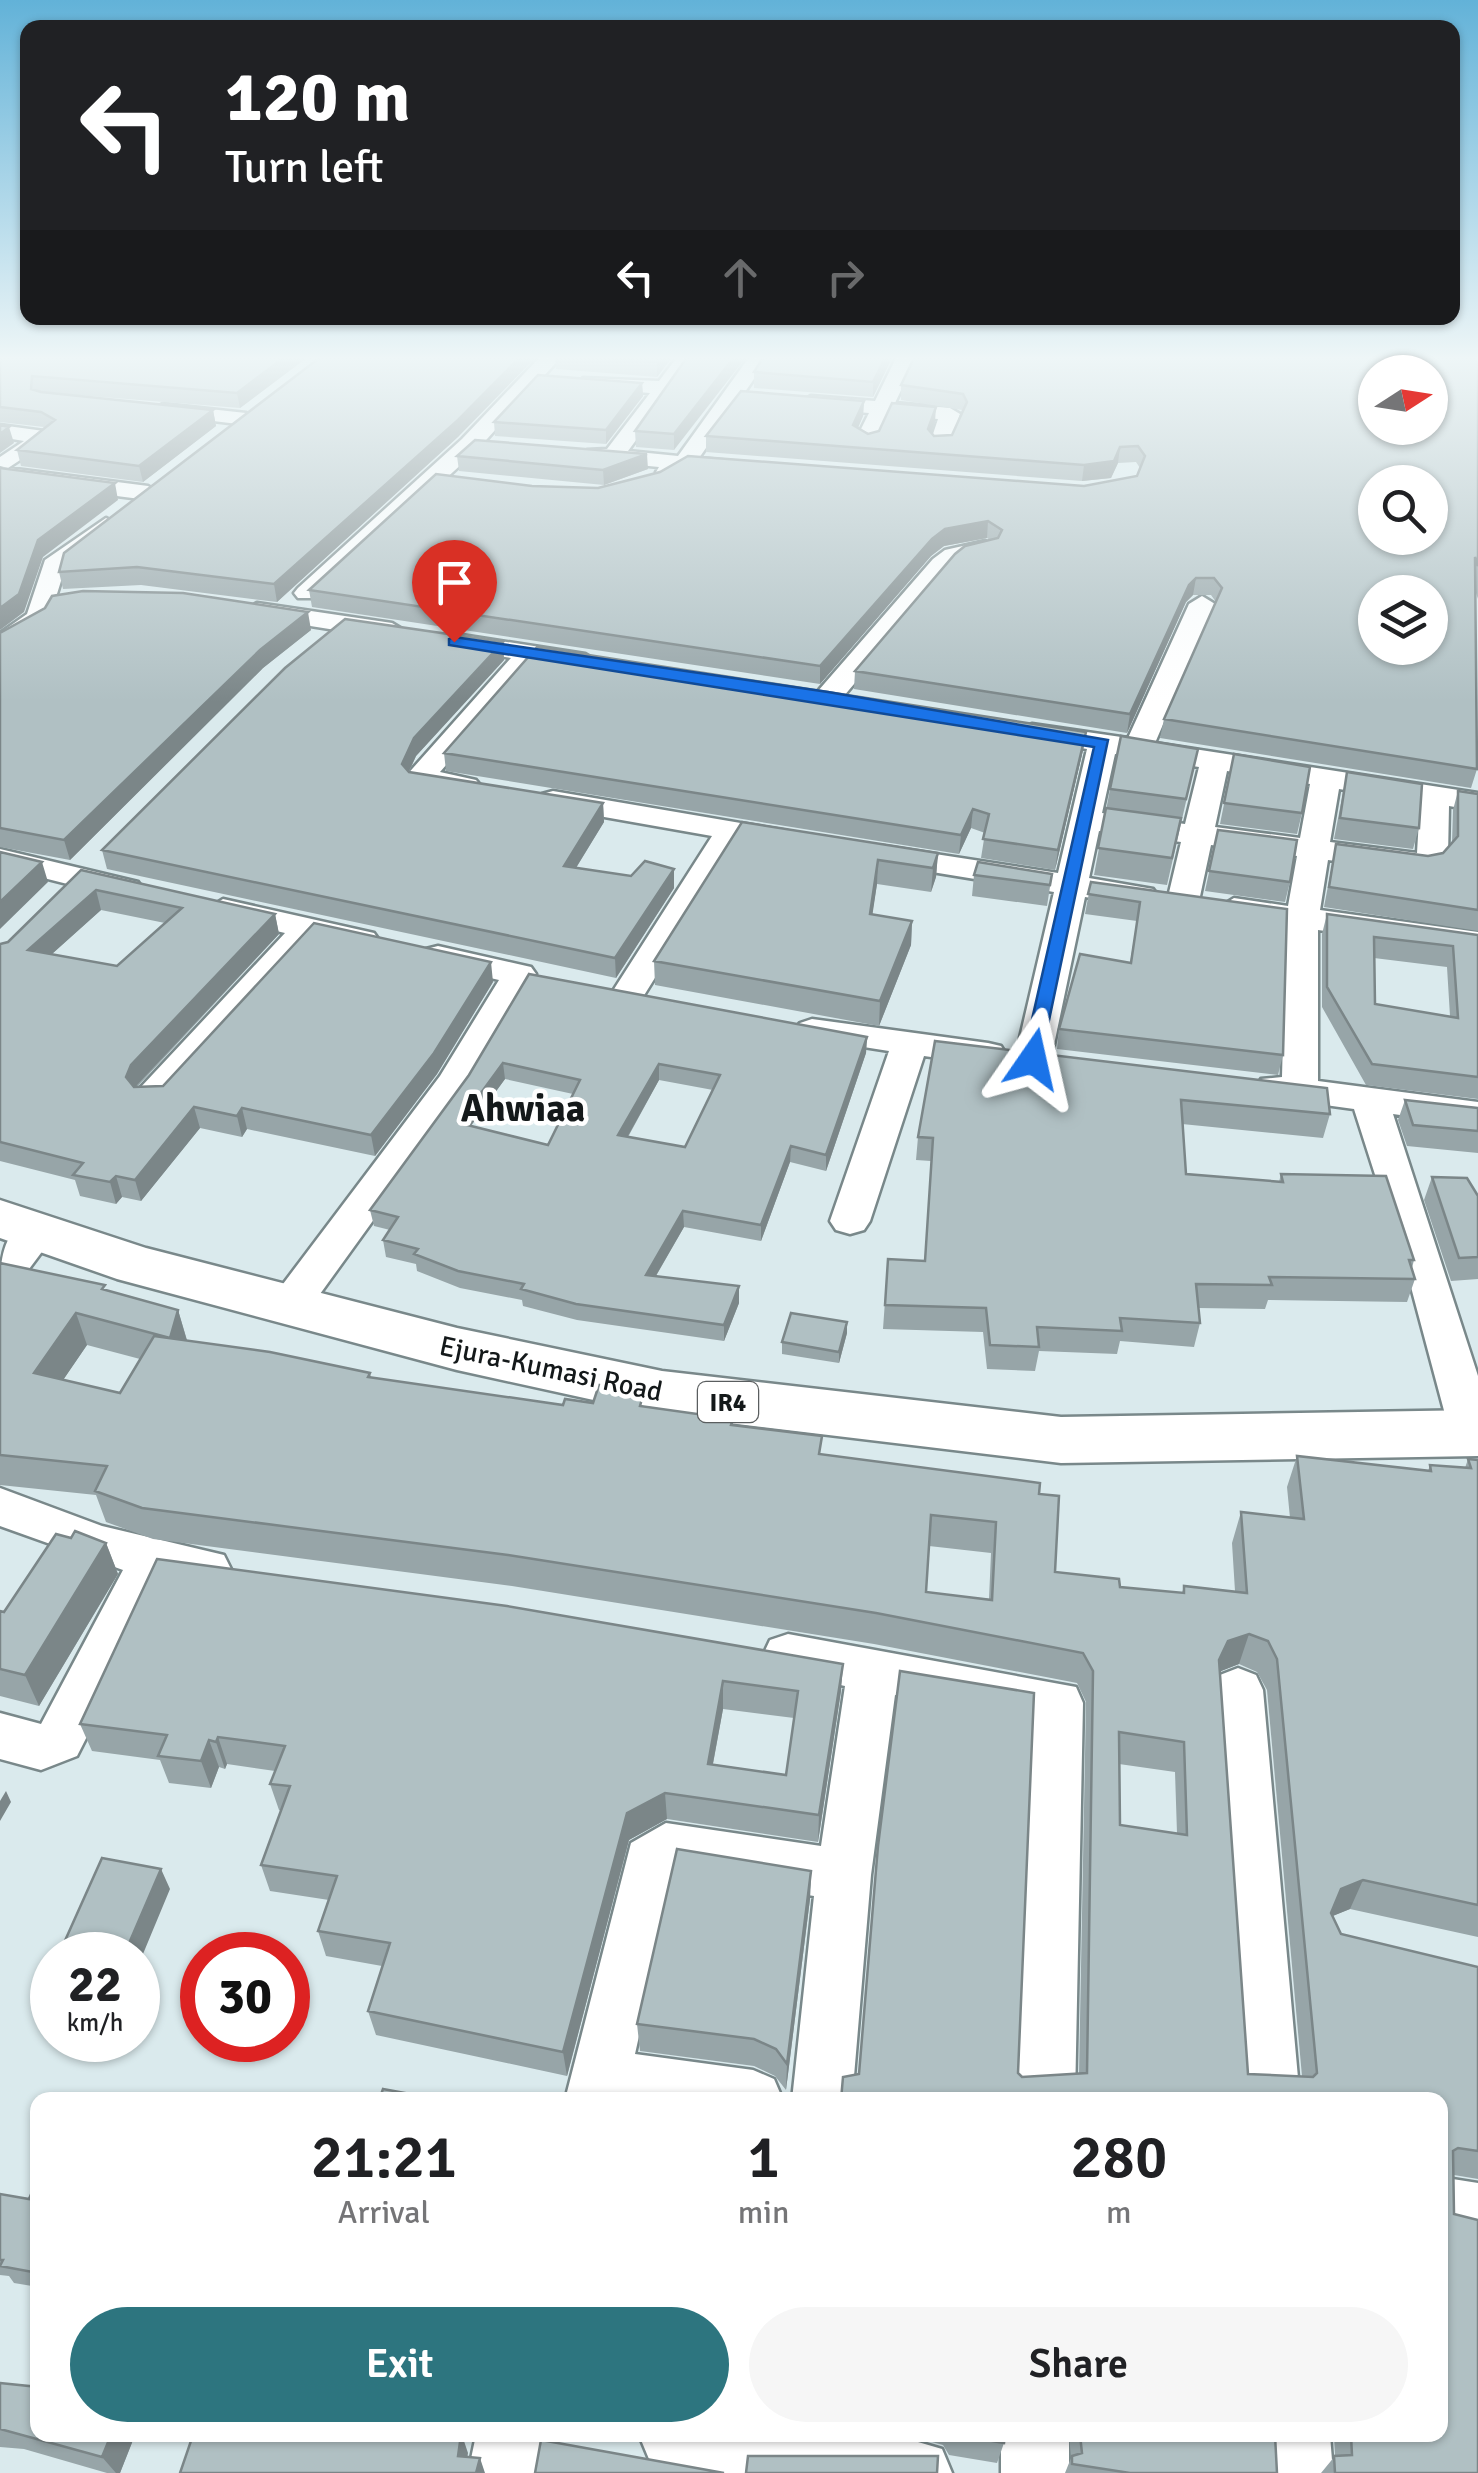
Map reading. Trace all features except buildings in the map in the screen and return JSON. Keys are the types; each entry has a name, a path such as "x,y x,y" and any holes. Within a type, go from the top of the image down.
{"main road":[{"name":"Ejura-Kumasi Road","path":"20,1223 137,1265 292,1302 458,1349 662,1393 1061,1440 1475,1433"}],"street":[{"path":"283,615 438,471"},
{"path":"643,484 668,471"},
{"path":"0,474 155,488 54,565 39,618 0,645"},
{"path":"429,479 468,483"},
{"path":"865,703 818,695 942,564 954,554 985,548"},
{"path":"45,604 79,596"},
{"path":"1138,748 1202,604"},
{"path":"232,607 604,665"},
{"path":"315,644 341,622"},
{"path":"529,654 420,777 1068,886 1478,942"},
{"path":"996,726 1478,802"},
{"path":"1033,1059 1102,743"},
{"path":"1183,902 1215,761"},
{"path":"1300,1090 1302,918 1310,851 1326,778"},
{"path":"1083,820 1414,863 1429,860 1435,795"},
{"path":"626,998 731,830"},
{"path":"51,904 104,852"},
{"path":"0,858 77,879 554,982"},
{"path":"152,1096 308,928"},
{"path":"292,1302 454,1081 518,974"},
{"path":"590,990 664,1004"},
{"path":"777,1024 910,1046 1071,1063"},
{"path":"850,1221 910,1046"},
{"path":"1243,1083 1478,1114"},
{"path":"1369,1098 1432,1287 1475,1433"},
{"path":"0,1279 20,1223"},
{"path":"0,1506 83,1540 152,1562 257,1576"},
{"path":"0,1736 42,1746 59,1740 152,1562"},
{"path":"740,1647 1058,1703 1045,2092"},
{"path":"823,2092 844,1875 873,1669"},
{"path":"1238,1690 1269,2092"},
{"path":"629,2092 598,2090 650,1861 657,1852 666,1848 844,1875"},
{"path":"1448,2209 1478,2214"},
{"path":"502,2473 509,2442"},
{"path":"718,2442 918,2473"},
{"path":"1036,2442 1036,2473"},
{"path":"1297,2442 1299,2473"}],"district":[{"name":"Ahwiaa","path":"523,1108"}],"route":[{"path":"454,642 828,696 1102,743 1033,1059"}]}
